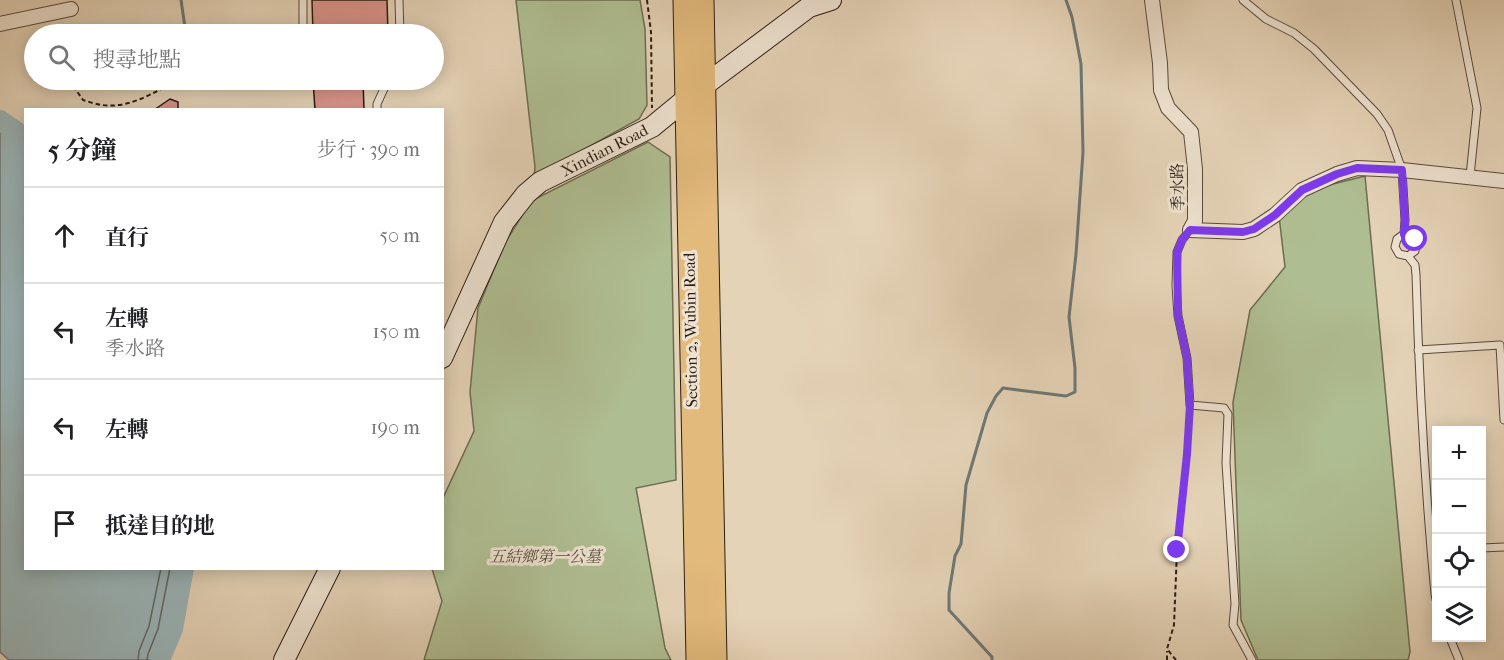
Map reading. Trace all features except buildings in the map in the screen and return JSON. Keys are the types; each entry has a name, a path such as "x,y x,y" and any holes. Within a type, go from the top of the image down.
{"main road":[{"name":"Section 2, Wubin Road","path":"684,0 697,660"},
{"name":"Section 2, Wubin Road","path":"703,0 716,660"}],"street":[{"name":"Xindian Road","path":"444,354 504,222 526,194 540,183 652,127 809,7 831,0"},
{"name":"季水路","path":"1152,0 1161,90 1168,108 1191,132 1195,169 1194,221 1190,230 1243,232 1254,229 1275,215 1302,190 1337,174 1357,168 1470,176 1504,181"},
{"path":"0,24 70,9"},
{"path":"284,660 329,570"}],"lane":[{"path":"303,0 303,24"},
{"path":"399,0 400,24"},
{"path":"1243,0 1266,19 1294,33 1314,49 1377,114 1388,130 1402,170 1404,234"},
{"path":"1456,0 1477,108 1470,176"},
{"path":"377,108 383,90"},
{"path":"1190,230 1182,240 1177,252 1176,286 1178,316 1187,358 1190,405 1224,408 1228,414 1226,463 1235,604 1233,625 1252,660"},
{"path":"1408,256 1415,251 1417,243 1413,236 1404,234 1397,238 1395,247 1400,254 1408,256 1415,265 1418,350 1433,534"},
{"path":"1418,350 1500,345 1504,420"},
{"path":"1486,548 1504,547"},
{"path":"1452,642 1459,660"}],"path":[{"path":"647,0 651,32 652,127"},
{"path":"76,90 83,100 103,105 126,103 159,90"},
{"path":"1167,660 1167,649 1174,625 1177,550 1190,405"},
{"path":"1167,649 1176,660"}],"green space":[{"path":"516,0 640,0 645,29 647,105 639,119 534,177 535,167"},
{"name":"五結鄉第一公墓","path":"648,142 670,157 676,480 636,488 665,648 671,660 424,660 442,601 432,570 444,570 444,496 474,431 470,392 478,308 505,243 531,201"},
{"path":"1365,176 1410,652 1408,660 1258,660 1241,620 1233,402 1250,310 1285,267 1279,216 1317,188"}],"water":[{"path":"0,120 24,136 24,570 184,570 171,632 160,660 9,660 0,652"}],"waterway":[{"path":"181,0 185,24"},
{"path":"992,660 992,657 949,610 949,593 955,556 961,544 966,485 987,413 1003,388 1066,396 1075,392 1075,368 1069,317 1083,152 1081,64 1072,17 1066,0"},
{"path":"0,120 24,137"},
{"path":"160,660 173,629 184,570"}],"route":[{"path":"1177,550 1190,405 1187,358 1178,316 1176,286 1177,252 1182,240 1190,230 1243,232 1254,229 1275,215 1302,190 1337,174 1357,168 1402,170 1404,234 1409,234 1415,239"}]}
